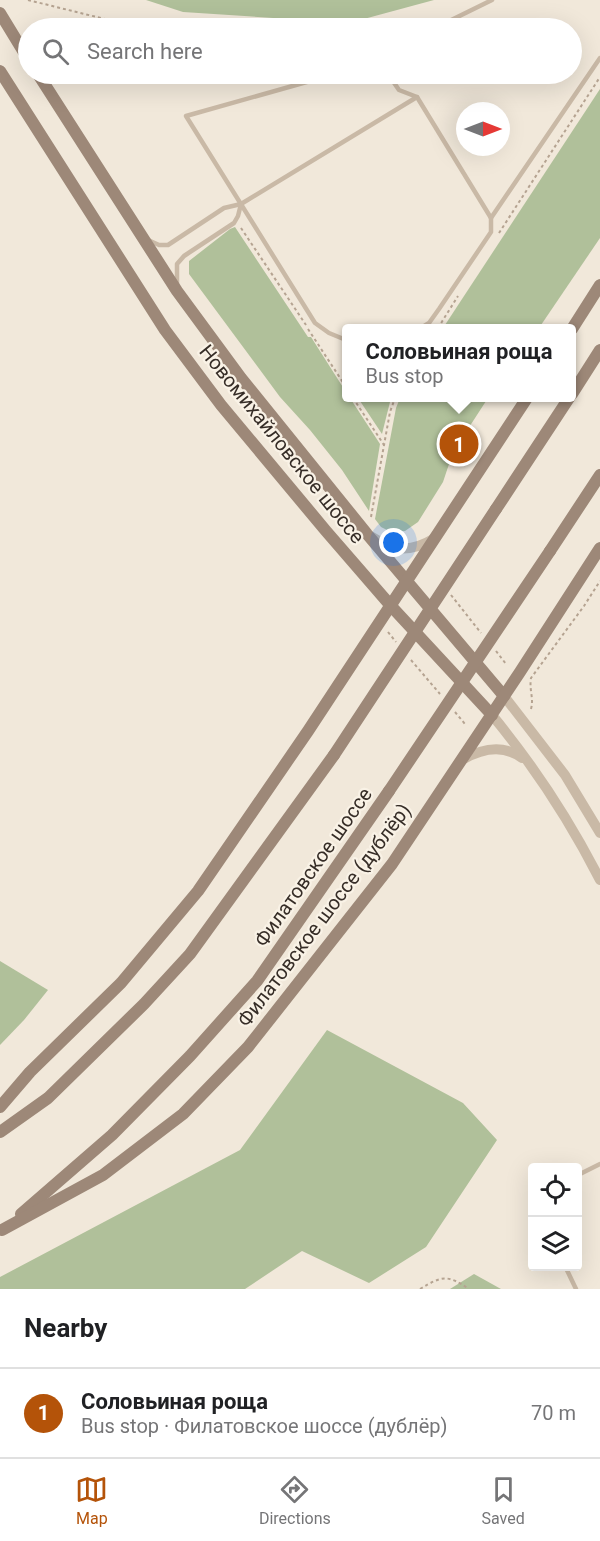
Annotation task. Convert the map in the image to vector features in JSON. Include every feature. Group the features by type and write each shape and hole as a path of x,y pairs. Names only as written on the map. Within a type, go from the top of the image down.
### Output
{"main road":[{"path":"0,13 18,43"},
{"name":"Новомихайловское шоссе","path":"0,71 165,330 221,405 391,606 492,715"},
{"name":"Новомихайловское шоссе","path":"44,84 177,291 241,378 367,534 504,696"},
{"path":"575,324 600,285"},
{"path":"576,388 600,350"},
{"path":"0,1107 30,1072 121,983 198,891 272,786 524,402"},
{"path":"0,1132 48,1098 144,1004 190,954 334,756 566,402"},
{"name":"Филатовское шоссе","path":"1,1231 112,1135 190,1056 257,981 389,791 600,475"},
{"name":"Филатовское шоссе (дублёр)","path":"1,1231 103,1175 183,1114 248,1047 392,864 600,548"}],"street":[{"path":"367,534 392,548 424,544 436,538"},
{"name":"Новомихайловское шоссе","path":"504,696 565,776 600,833"},
{"name":"Новомихайловское шоссе","path":"492,715 546,787 600,880"},
{"path":"461,760 473,753 491,749 516,753 527,761"}],"lane":[{"path":"455,18 492,0"},
{"path":"491,218 600,58"},
{"path":"299,84 186,116 315,322 329,333 342,338"},
{"path":"395,84 399,90 417,97 491,218 491,232 427,324"},
{"path":"138,232 159,245 168,245 224,208 241,204 417,97"},
{"path":"177,291 177,264 184,256 234,223 241,204"},
{"path":"582,1173 600,1164"},
{"path":"567,1271 576,1289"}],"path":[{"path":"28,0 101,18"},
{"path":"494,240 600,77"},
{"path":"441,324 463,289"},
{"path":"308,328 342,381"},
{"path":"356,402 384,445"},
{"path":"371,517 394,402"},
{"path":"531,709 533,702 530,688 531,678 600,581"},
{"path":"450,594 485,638"},
{"path":"387,631 401,648"},
{"path":"492,646 506,664"},
{"path":"408,656 444,699"},
{"path":"451,707 465,724"},
{"path":"420,1289 436,1280 453,1278 469,1289"}],"green space":[{"path":"146,0 434,0 367,18 274,18 183,12"},
{"path":"600,89 600,238 542,324 446,324"},
{"path":"235,227 308,337 311,337 342,386 342,402 353,402 380,444 369,511 342,470 280,397 189,274 189,261"},
{"path":"361,402 390,402 382,434"},
{"path":"398,402 485,402 453,452 443,482 418,522 405,531 391,532 381,527 375,519"},
{"path":"0,961 48,990 0,1045"},
{"path":"327,1030 463,1103 497,1140 426,1247 369,1283 302,1251 245,1289 0,1289 0,1277 240,1150"},
{"path":"474,1274 501,1289 450,1289"}],"place":[{"name":"Соловьиная роща","path":"459,444"}]}
